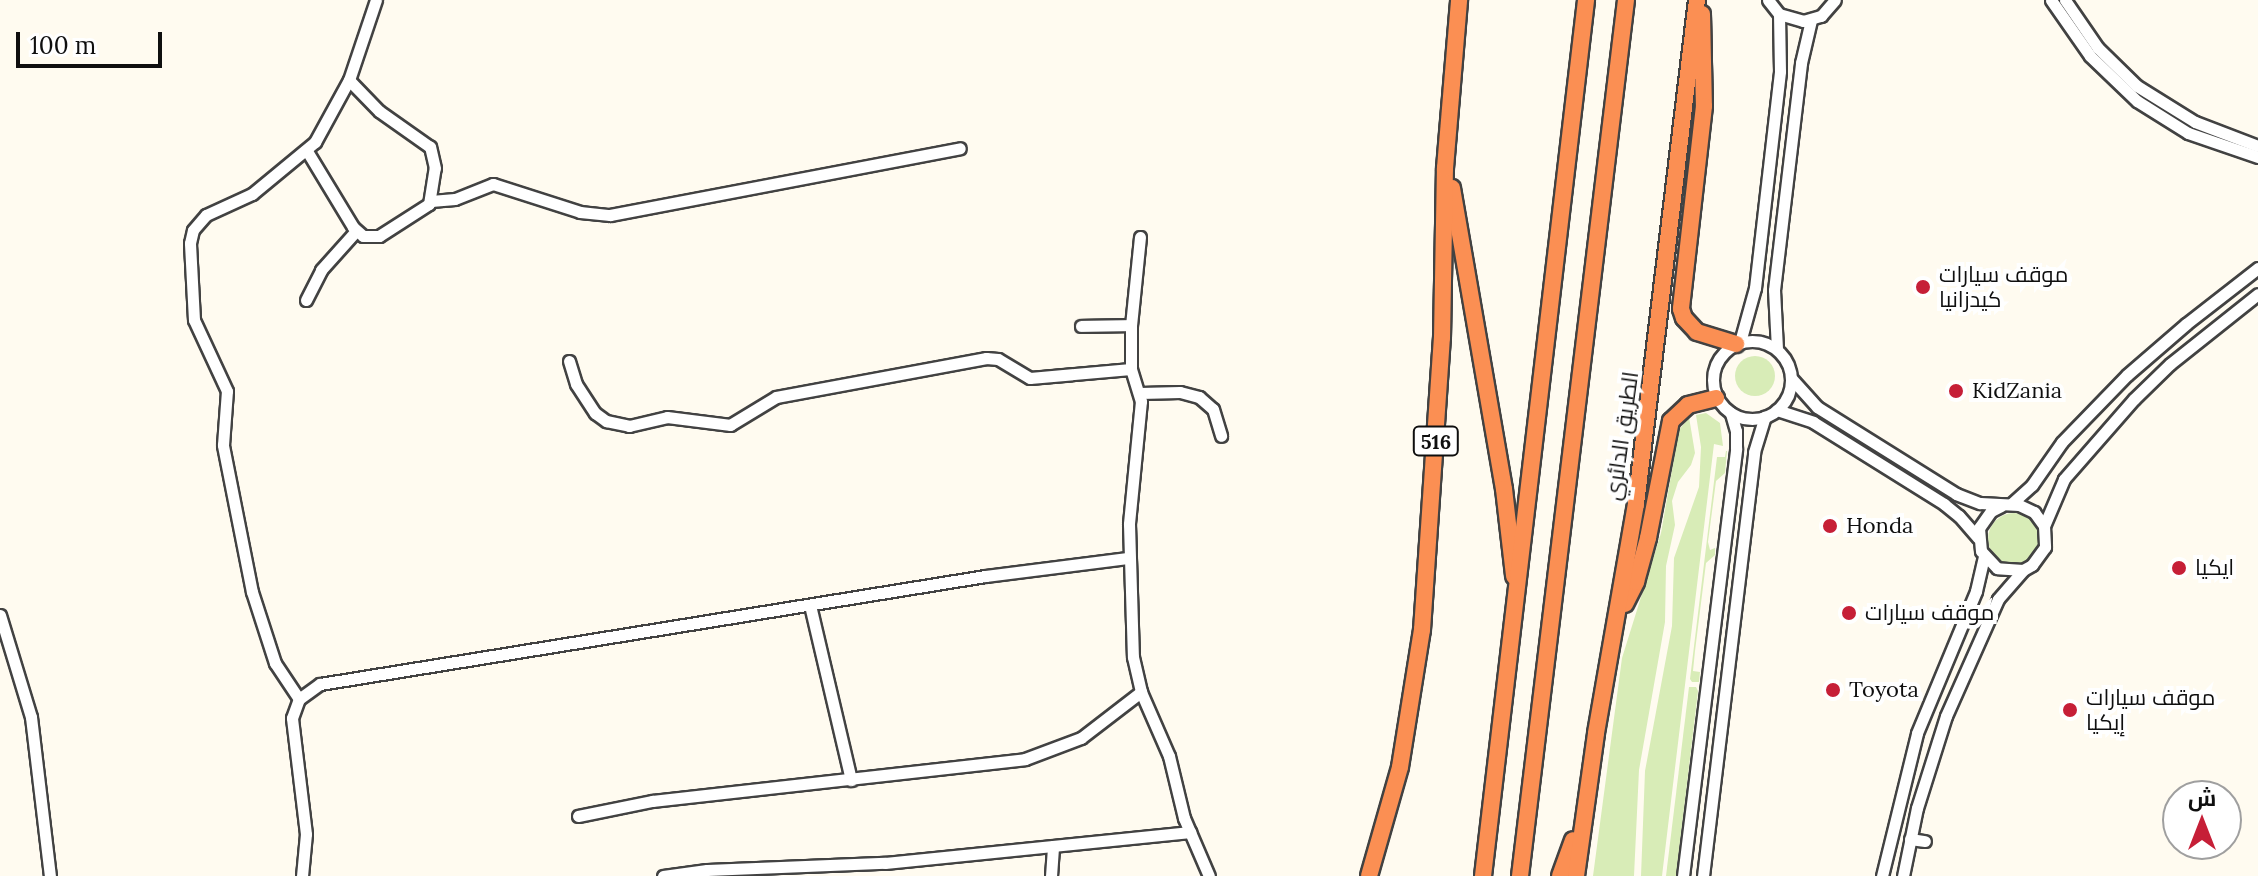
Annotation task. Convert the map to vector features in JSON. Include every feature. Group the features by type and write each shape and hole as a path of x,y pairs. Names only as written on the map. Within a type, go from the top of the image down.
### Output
{"highway":[{"name":"516","path":"1369,876 1400,767 1422,630 1442,338 1445,168 1459,0"},
{"name":"516","path":"1483,876 1586,0"},
{"path":"1520,876 1626,0"},
{"path":"1698,0 1705,81 1681,309 1684,318 1697,332 1738,343"},
{"name":"الطريق الدائري","path":"1576,876 1649,411 1698,0"},
{"name":"516","path":"1445,168 1453,195 1504,489 1517,606"},
{"path":"1616,619 1642,561 1671,421 1688,405 1716,398"},
{"path":"1560,876 1584,811"}],"street":[{"path":"299,699 275,663 252,592 223,445 227,391 194,320 190,243 193,230 206,215 252,194 307,151 320,135 349,80 376,0"},
{"path":"1768,0 1779,14 1794,21 1811,20 1828,9 1835,0"},
{"path":"2051,0 2120,86 2157,115 2188,133 2243,148 2258,157"},
{"path":"2065,0 2094,52"},
{"path":"1738,343 1755,288 1780,71 1779,14"},
{"path":"1777,349 1774,290 1801,63 1811,20"},
{"path":"349,80 379,111 430,147 435,168 431,201"},
{"path":"2243,148 2258,146"},
{"path":"307,151 356,231 367,237 379,236 420,212 431,201 461,197 493,184 580,212 610,215 960,148"},
{"path":"306,300 321,270 356,231"},
{"path":"1140,237 1131,325 1131,369 1140,393 1130,493 1128,558 1133,657 1141,692 1164,741 1190,832 1209,876"},
{"path":"1978,538 1984,518 2032,485 2070,434 2127,375 2258,268"},
{"path":"1903,876 1938,739 1963,673 1998,599 2023,570 2032,565 2045,547 2044,526 2064,479 2134,399 2170,364 2258,294"},
{"path":"1081,326 1131,325"},
{"path":"1683,876 1736,448 1736,431 1731,413 1716,398 1713,387 1714,366 1719,357 1738,343 1765,343 1777,349 1787,362 1791,378 1788,396 1777,410 1765,417 1753,419 1731,413"},
{"path":"569,361 576,384 595,413 606,421 629,426 667,417 730,425 776,397 986,358 998,359 1030,378 1131,369"},
{"path":"1791,378 1817,407 1918,471 1970,500 2027,507 2044,526"},
{"path":"1140,393 1187,392 1199,397 1213,409 1221,436"},
{"path":"1777,410 1813,422 1959,516 1978,538 1984,557 1976,591 1917,733 1882,876"},
{"path":"1703,876 1754,451 1765,417"},
{"path":"1984,557 2005,571 2023,570"},
{"path":"302,876 306,834 291,724 299,699 314,686 985,576 1128,558"},
{"path":"810,605 851,780"},
{"path":"0,615 31,717 50,876"},
{"path":"578,816 652,801 1008,763 1041,755 1092,732 1141,692"},
{"path":"663,876 707,870 856,870 885,863 1190,832"},
{"path":"1910,839 1925,841"},
{"path":"1051,876 1053,846"},
{"path":"885,863 885,876"}],"green space":[{"path":"1755,356 1769,362 1775,376 1769,390 1755,396 1741,390 1735,376 1741,362"},
{"path":"1706,413 1720,423 1723,446 1714,444 1662,876 1641,876 1645,771 1672,626 1674,558 1699,487 1701,447 1696,415"},
{"path":"1689,417 1695,453 1691,465 1678,482 1672,501 1675,525 1666,566 1665,622 1639,770 1634,876 1593,876 1622,658 1661,533 1679,430"},
{"path":"1726,451 1725,473 1716,481 1708,542 1710,550 1715,548 1715,555 1706,563 1695,651 1693,671 1700,672 1699,682 1692,682 1690,679 1717,457 1725,457"},
{"path":"2014,513 2032,521 2040,539 2032,557 2014,565 1996,557 1988,539 1996,521"},
{"path":"1689,687 1696,687 1698,691 1676,876 1666,876"}],"place":[{"name":"موقف سيارات كيدزانيا","path":"1923,287"},
{"name":"KidZania","path":"1956,391"},
{"name":"Honda","path":"1830,526"},
{"name":"ايكيا","path":"2179,568"},
{"name":"موقف سيارات","path":"1849,613"},
{"name":"Toyota","path":"1833,690"},
{"name":"موقف سيارات إيكيا","path":"2070,710"}]}
